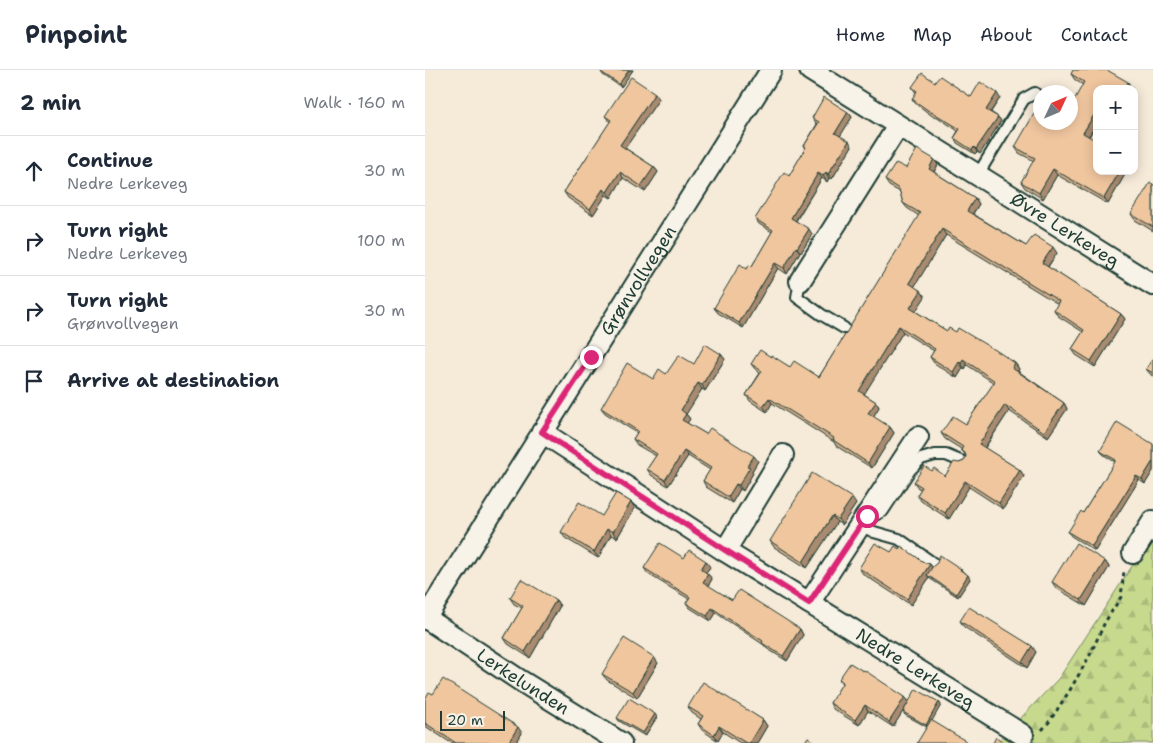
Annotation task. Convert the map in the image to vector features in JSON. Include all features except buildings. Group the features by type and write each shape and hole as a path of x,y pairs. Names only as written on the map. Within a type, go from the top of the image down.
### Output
{"street":[{"name":"Grønvollvegen","path":"425,618 771,70"},
{"name":"Øvre Lerkeveg","path":"809,70 1153,284"},
{"path":"800,281 898,126"},
{"name":"Nedre Lerkeveg","path":"542,432 809,603 1029,735"},
{"path":"809,603 918,437"},
{"path":"725,550 783,455"},
{"path":"1133,553 1153,521"},
{"name":"Lerkelunden","path":"425,618 621,743"}],"lane":[{"path":"977,176 1024,99 1033,95"},
{"path":"800,281 797,297 844,328"},
{"path":"933,563 899,540 874,532 863,520 883,511 910,470 921,460 935,455 946,455 963,462"}],"path":[{"path":"1029,735 1049,722 1060,707 1090,655 1105,622 1121,597 1125,569 1133,553"}],"green space":[{"path":"1153,534 1153,743 997,743 1059,678"}],"route":[{"path":"591,357 542,432 809,603 867,516"}]}
